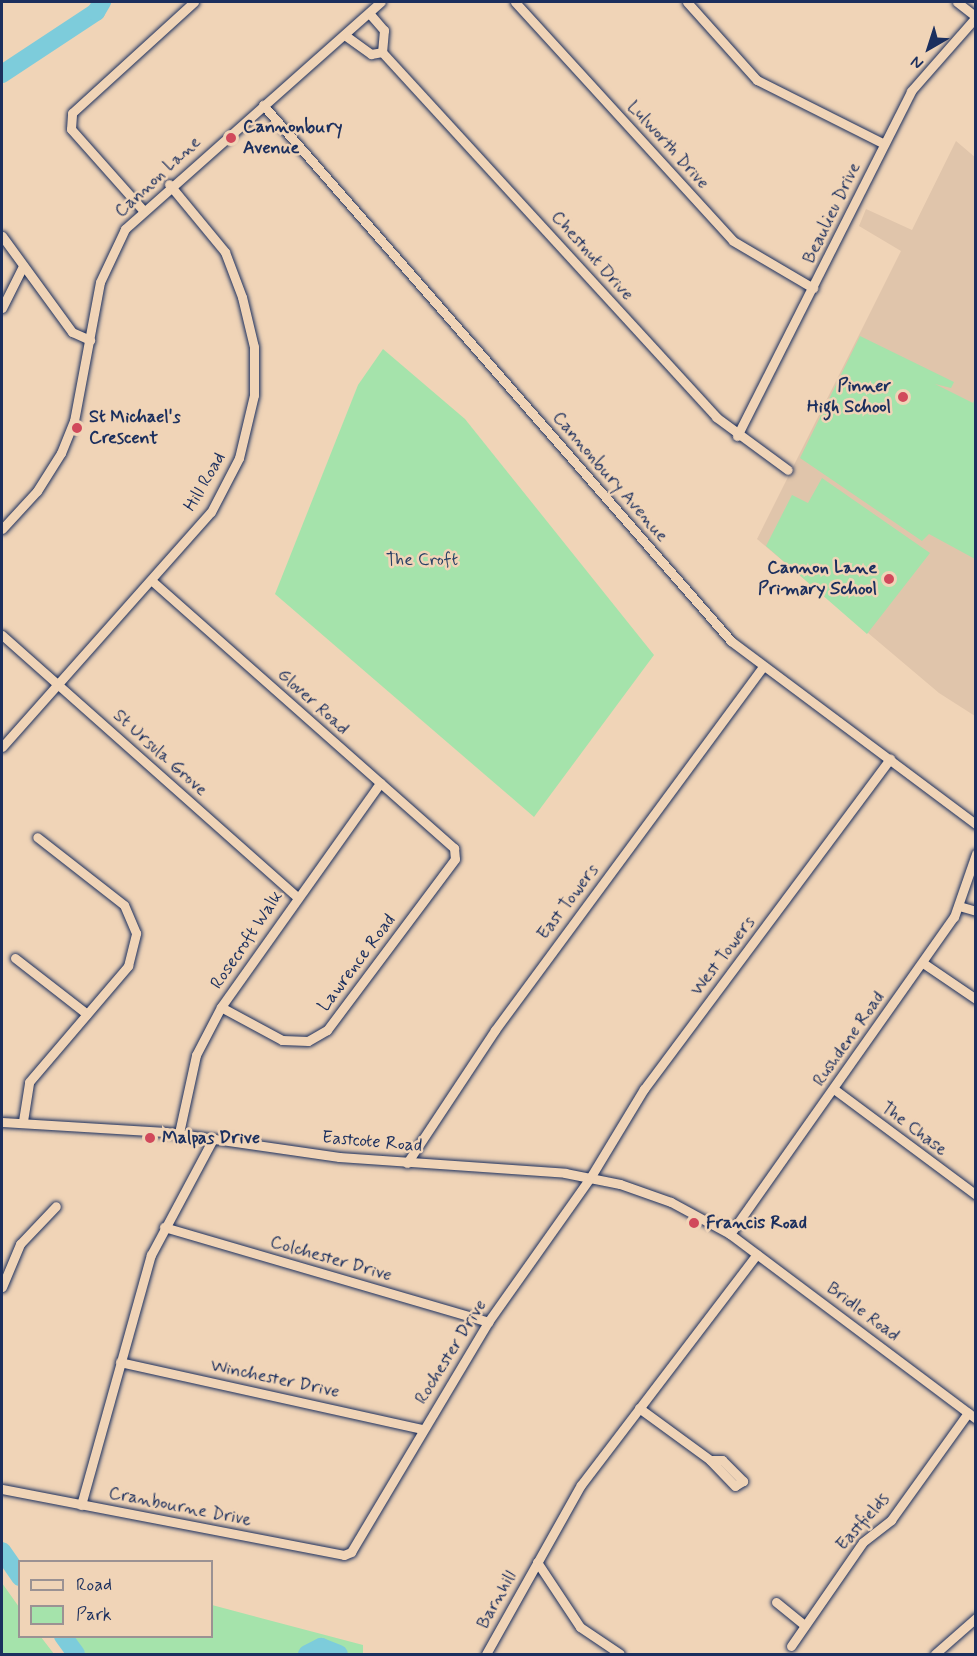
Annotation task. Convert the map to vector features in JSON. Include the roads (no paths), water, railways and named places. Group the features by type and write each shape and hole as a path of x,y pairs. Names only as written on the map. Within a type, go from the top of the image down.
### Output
{"street":[{"path":"142,209 71,129 72,113 194,2"},
{"name":"Cannon Lane","path":"2,529 37,491 61,453 74,421 108,258 142,209 346,36 381,2"},
{"name":"Lulworth Drive","path":"515,2 733,241 813,288"},
{"path":"687,2 757,80 884,144"},
{"path":"957,2 975,17"},
{"path":"369,13 384,30 382,52"},
{"name":"Beaulieu Drive","path":"737,436 911,92 975,17"},
{"name":"Chestnut Drive","path":"346,36 371,54 382,52 737,436 788,470"},
{"name":"Cannonbury Avenue","path":"263,105 731,641 975,824"},
{"name":"Hill Road","path":"2,747 211,512 238,458 255,395 254,347 225,252 169,184"},
{"path":"2,236 72,332 90,340"},
{"path":"2,308 23,266"},
{"name":"Glover Road","path":"151,580 454,848"},
{"name":"St Ursula Grove","path":"2,635 296,896"},
{"name":"East Towers","path":"407,1162 495,1029 763,666"},
{"name":"West Towers","path":"590,1178 644,1089 890,759"},
{"name":"Rosecroft Walk","path":"179,1133 196,1055 221,1007 296,896 380,783"},
{"path":"23,1121 29,1082 128,966 135,933 124,905 37,837"},
{"name":"Lawrence Road","path":"221,1007 282,1040 308,1041 327,1030 455,859 454,848"},
{"name":"Rushdene Road","path":"730,1234 923,963 958,906 975,854"},
{"path":"958,906 975,911"},
{"path":"15,958 87,1014"},
{"path":"923,963 975,999"},
{"name":"The Chase","path":"834,1089 975,1195"},
{"name":"Eastcote Road","path":"2,1122 23,1121 179,1133 407,1162 590,1178 671,1202 730,1234"},
{"path":"81,1505 151,1254 213,1139"},
{"name":"Rochester Drive","path":"351,1552 488,1322 590,1178"},
{"path":"2,1287 20,1244 56,1206"},
{"name":"Colchester Drive","path":"164,1227 488,1322"},
{"name":"Bridle Road","path":"730,1234 972,1416"},
{"path":"620,1654 580,1627 537,1562 581,1485 757,1254"},
{"name":"Winchester Drive","path":"120,1362 423,1429"},
{"path":"639,1408 710,1460"},
{"name":"Eastfields","path":"791,1646 863,1542 891,1520 972,1416"},
{"name":"Cranbourne Drive","path":"2,1489 344,1555 351,1552"},
{"name":"Barnhill","path":"486,1654 537,1562"},
{"path":"776,1602 804,1625"},
{"path":"935,1654 975,1618"}],"waterway":[{"path":"2,74 96,12 102,2"},
{"path":"2,1551 18,1574"},
{"path":"64,1638 76,1654"},
{"path":"307,1654 321,1647 339,1654"}],"place":[{"name":"Cannonbury Avenue","path":"231,138"},
{"name":"Pinner High School","path":"903,397"},
{"name":"St Michael's Crescent","path":"77,428"},
{"name":"Cannon Lane Primary School","path":"889,579"},
{"name":"Malpas Drive","path":"150,1138"},
{"name":"Francis Road","path":"694,1223"}],"park label":[{"name":"The Croft","path":"422,560"}]}
